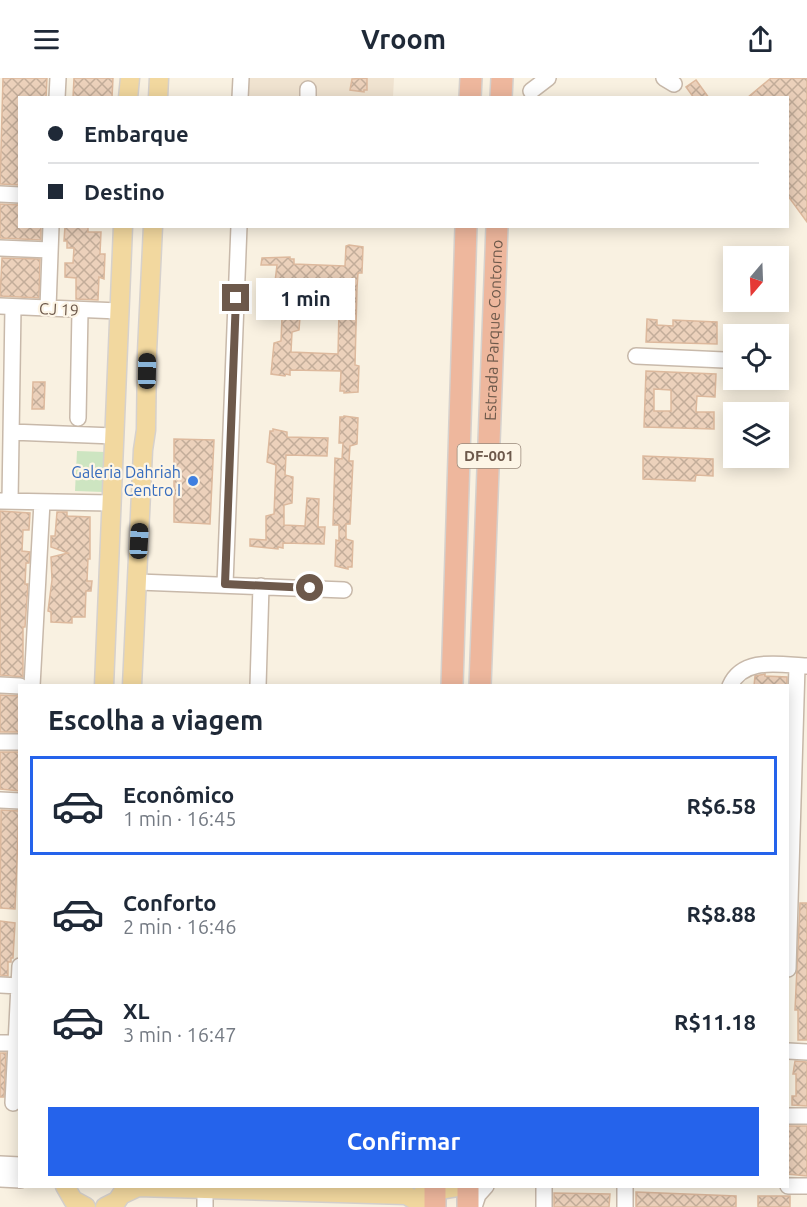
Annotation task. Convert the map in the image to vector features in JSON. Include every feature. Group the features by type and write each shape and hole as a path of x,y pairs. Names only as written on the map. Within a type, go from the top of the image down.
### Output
{"highway":[{"path":"470,96 471,78"},
{"path":"501,96 502,78"},
{"name":"Estrada Parque Contorno","path":"452,684 453,594 466,228"},
{"name":"Estrada Parque Contorno","path":"480,684 497,228"},
{"path":"453,594 466,606 474,605 483,596"},
{"path":"453,656 464,649 473,651 481,658"},
{"path":"466,1188 468,1207"}],"main road":[{"path":"128,96 130,78"},
{"path":"158,96 159,78"},
{"path":"104,683 123,228"},
{"path":"133,684 153,228"},
{"path":"106,643 110,651 123,656 129,654 135,647"},
{"path":"104,683 109,677 120,675 127,677 133,684"},
{"path":"66,1188 74,1200 83,1207"},
{"path":"115,1200 136,1188"},
{"path":"206,1188 406,1195 433,1198 460,1188"}],"street":[{"path":"57,96 58,78"},
{"path":"240,96 241,78"},
{"path":"531,89 548,78"},
{"path":"0,194 18,195"},
{"path":"48,308 51,228"},
{"path":"225,584 239,228"},
{"path":"0,248 50,250"},
{"path":"6,306 12,432 5,501 111,503"},
{"name":"CJ 19","path":"6,306 119,311"},
{"path":"78,418 80,310"},
{"path":"636,356 723,360"},
{"path":"12,432 114,436"},
{"path":"32,684 42,502"},
{"path":"138,582 344,590"},
{"path":"258,684 261,586"},
{"path":"731,684 744,668 758,665 802,666 799,859 789,897"},
{"path":"0,685 18,686"},
{"path":"0,742 18,742"},
{"path":"0,800 18,801"},
{"path":"0,985 18,986"},
{"path":"11,1103 8,1043 18,991"},
{"path":"789,1051 807,1052"},
{"path":"789,1116 807,1116"},
{"path":"0,1164 18,1165"},
{"path":"0,1179 18,1180"},
{"path":"789,1185 807,1186"},
{"path":"205,1207 206,1188"},
{"path":"474,1207 478,1195 484,1188"},
{"path":"544,1188 544,1207"},
{"path":"625,1207 626,1188"}],"shaded area":[{"path":"241,78 394,78 393,96 240,96"}],"green space":[{"path":"77,451 105,452 103,492 75,491"}],"building":[{"path":"3,78 47,78 46,96 18,96 18,185 0,184"},
{"path":"74,78 113,78 112,96 73,96"},
{"path":"367,78 367,90 364,92 350,90 352,79"},
{"path":"771,78 807,78 807,222 789,197 789,96 749,96"},
{"path":"696,80 708,96 693,96 686,87"},
{"path":"0,204 18,205 18,228 41,228 41,240 0,238"},
{"path":"65,228 88,228 88,232 101,232 100,254 105,254 104,279 99,277 98,300 76,299 76,278 65,277 65,263 73,263 74,248 67,248 67,241 64,241"},
{"path":"346,246 363,247 362,273 358,273 357,288 355,365 359,366 358,392 340,391 341,371 290,370 290,375 271,374 274,343 281,341 283,292 274,290 277,265 261,265 262,258 290,257 294,259 294,264 345,266","holes":["294,281 316,282 315,310 339,311 338,354 291,352 292,332 299,330 301,304 293,302"]},
{"path":"2,258 40,259 39,298 0,296"},
{"path":"647,319 657,320 657,325 673,326 673,320 717,322 717,344 646,342"},
{"path":"646,371 716,374 715,397 697,396 696,412 714,412 714,429 644,427","holes":["654,389 671,390 671,411 654,411"]},
{"path":"33,382 45,382 44,409 32,409"},
{"path":"340,417 358,418 357,444 350,446 349,461 353,461 350,524 346,524 346,539 353,541 352,567 348,569 335,566 339,525 333,525 335,458 342,459 343,443 339,443"},
{"path":"273,429 287,432 287,437 328,438 327,456 286,455 285,475 293,477 292,503 284,505 284,525 305,526 307,498 319,499 318,527 325,527 324,544 283,543 283,548 278,547 278,549 250,546 250,539 266,540 266,516 274,514 276,465 267,462 270,431"},
{"name":"Galeria Dahriah Centro I","path":"174,439 214,440 210,524 174,522"},
{"path":"643,456 713,459 713,476 696,475 695,481 643,479"},
{"path":"0,511 30,513 29,530 23,530 22,551 30,552 29,563 26,563 25,584 28,584 25,627 23,627 23,677 0,675"},
{"path":"57,512 67,512 67,516 90,517 90,559 88,559 87,581 92,581 91,591 86,591 85,617 72,617 72,623 51,622 51,612 48,611 52,580 51,557 68,553 51,547 51,536 55,536"},
{"path":"765,674 765,676 787,677 787,684 754,684 755,676"},
{"path":"0,695 18,696 18,732 0,732"},
{"path":"0,752 18,752 18,791 0,789"},
{"path":"1,810 18,811 15,909 0,908"},
{"path":"800,903 807,903 807,1040 798,1040 798,1010 795,1010"},
{"path":"0,921 15,923 13,958 11,962 8,962 8,976 0,975"},
{"path":"0,1053 6,1053 4,1097 0,1097"},
{"path":"795,1061 807,1062 807,1106 792,1105 792,1096 796,1096 796,1074 793,1074"},
{"path":"789,1126 807,1126 807,1176 789,1174"},
{"path":"636,1192 736,1196 736,1207 636,1207"},
{"path":"554,1193 610,1194 609,1207 554,1207"},
{"path":"758,1196 790,1196 790,1207 758,1207"}],"place":[{"name":"Galeria Dahriah Centro I","path":"193,481"}],"route":[{"path":"236,298 225,584 310,588"}]}
